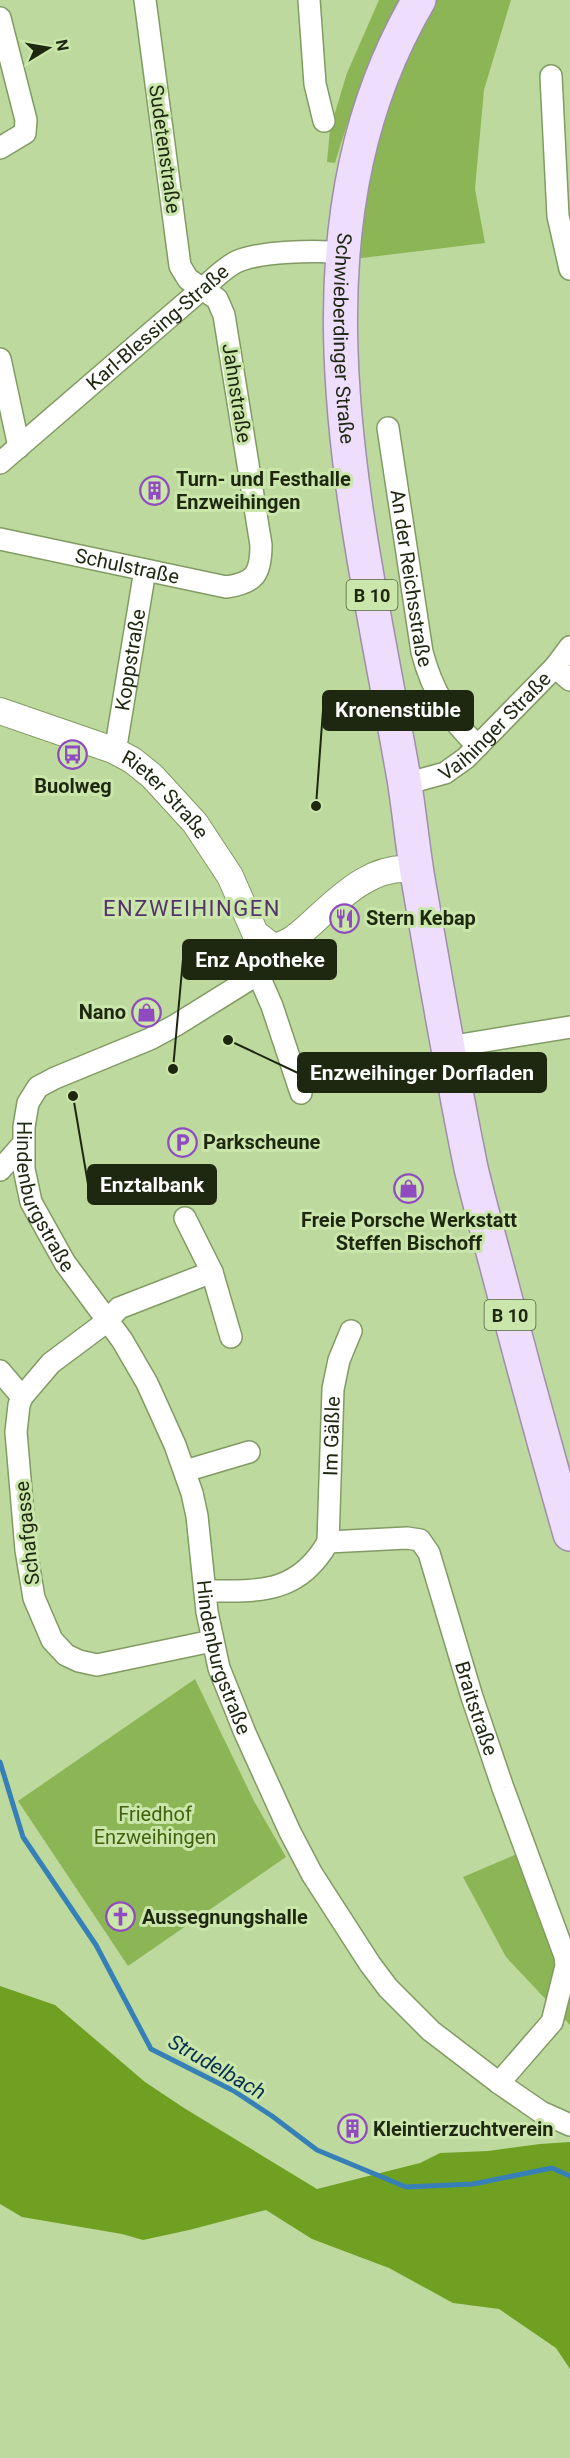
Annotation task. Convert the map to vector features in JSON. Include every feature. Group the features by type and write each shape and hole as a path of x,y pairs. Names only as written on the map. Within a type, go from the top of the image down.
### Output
{"main road":[{"name":"Schwieberdinger Straße","path":"419,0 386,66 364,129 350,193 343,253 340,330 348,442 405,784 417,870 472,1172 570,1534"}],"street":[{"name":"Sudetenstraße","path":"145,0 180,266 188,279 203,288"},
{"path":"309,0 315,84 324,121"},
{"path":"0,18 26,120 25,133 0,148"},
{"path":"551,76 558,216 570,269"},
{"name":"Karl-Blessing-Straße","path":"0,463 235,263 258,256 322,251 343,253"},
{"name":"Jahnstraße","path":"203,288 217,299 224,315 261,545 261,561 255,576"},
{"path":"0,360 19,447"},
{"name":"An der Reichsstraße","path":"388,428 422,652 427,670 453,719 478,746"},
{"name":"Schulstraße","path":"0,539 226,587 242,584 255,576"},
{"name":"Koppstraße","path":"113,750 117,740 145,570"},
{"name":"Vaihinger Straße","path":"405,784 445,773 466,758 562,674 570,647"},
{"name":"Rieter Straße","path":"0,711 113,750 132,760 152,776 195,823 230,876 255,933 273,947"},
{"path":"300,1093 272,1006 258,974 273,947 292,941 347,892 364,881 393,868 417,870"},
{"name":"Hindenburgstraße","path":"258,974 150,1040 38,1087 28,1103 23,1144 24,1169 31,1202 64,1263 106,1322 122,1340 147,1383 185,1471 197,1516 212,1641 228,1692 290,1832 312,1874 388,1988 431,2031 541,2112 570,2125"},
{"path":"448,1047 570,1027"},
{"path":"0,1170 23,1144"},
{"path":"185,1218 212,1272 231,1336"},
{"path":"0,1371 22,1397 51,1363 106,1322 119,1308 212,1272"},
{"name":"Im Gäßle","path":"328,1542 333,1389 339,1360 351,1331"},
{"name":"Schafgasse","path":"22,1397 16,1432 26,1550 34,1598 52,1640 66,1655 97,1665 212,1641"},
{"path":"185,1471 249,1452"},
{"name":"Braitstraße","path":"328,1542 407,1538 420,1540 429,1553 479,1720 565,1956 566,1966 552,2022 499,2083"},
{"path":"205,1591 254,1591 274,1588 293,1580 317,1561 328,1542"}],"green space":[{"path":"379,0 399,0 363,80 335,163 327,162 330,129 347,73"},
{"path":"437,0 511,0 484,90 475,189 485,243 354,259 356,222 395,82"},
{"name":"Friedhof Enzweihingen","path":"195,1679 254,1801 286,1857 128,1966 18,1801"},
{"path":"531,1848 570,1948 570,2025 506,1957 463,1877"},
{"path":"0,1986 55,2005 145,2082 317,2189 420,2163 440,2153 488,2151 570,2142 570,2369 556,2348 499,2309 453,2303 389,2268 312,2239 266,2210 143,2240 122,2234 22,2217 0,2204"}],"waterway":[{"name":"Strudelbach","path":"0,1762 23,1837 96,1945 151,2049 234,2091 317,2150 406,2187 473,2184 552,2168 570,2176"}],"place":[{"name":"Turn- und Festhalle Enzweihingen","path":"155,491"},
{"name":"Buolweg","path":"73,755"},
{"name":"Kronenstüble","path":"316,806"},
{"name":"Stern Kebap","path":"345,918"},
{"name":"Nano","path":"147,1012"},
{"name":"Enzweihinger Dorfladen","path":"228,1040"},
{"name":"Enz Apotheke","path":"173,1069"},
{"name":"Enztalbank","path":"73,1096"},
{"name":"Parkscheune","path":"182,1142"},
{"name":"Freie Porsche Werkstatt Steffen Bischoff","path":"409,1189"},
{"name":"Aussegnungshalle","path":"121,1917"},
{"name":"Kleintierzuchtverein","path":"352,2129"}],"district":[{"name":"ENZWEIHINGEN","path":"192,908"}]}
